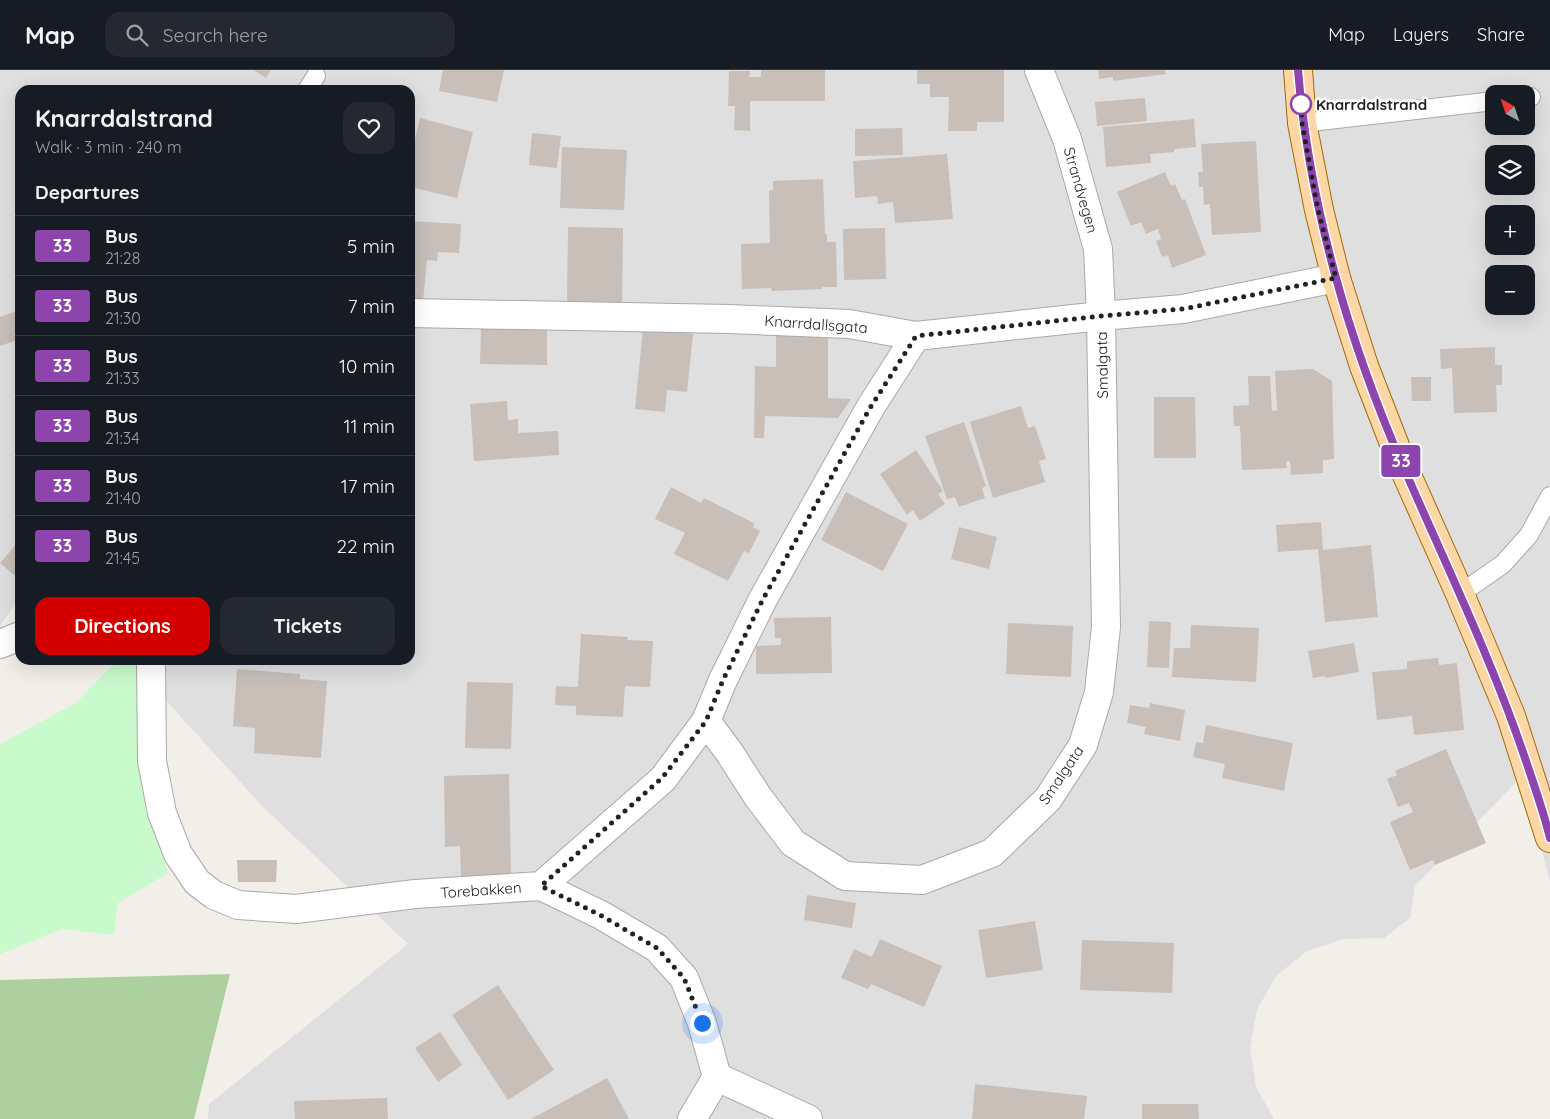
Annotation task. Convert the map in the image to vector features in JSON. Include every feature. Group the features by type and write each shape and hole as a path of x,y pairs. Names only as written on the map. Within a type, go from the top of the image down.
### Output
{"main road":[{"path":"1298,70 1302,123 1318,210 1336,278 1364,366 1402,464 1460,594 1510,716 1549,830"}],"street":[{"name":"Strandvegen","path":"1039,70 1067,140 1098,249 1101,316"},
{"name":"Knarrdallsgata","path":"415,313 850,324 916,336 1183,309 1336,278"},
{"name":"Smalgata","path":"706,721 758,797 793,843 845,876 922,880 992,853 1048,799 1083,745 1099,692 1106,628 1101,316"},
{"name":"Torebakken","path":"151,665 152,761 162,813 178,854 196,882 214,895 238,905 296,909 415,894 541,886 662,778 706,721 723,680 763,599 870,408 916,336"},
{"path":"0,644 15,638"},
{"path":"541,886 600,915 657,948 684,978 702,1023 717,1078 692,1119"},
{"path":"717,1078 808,1119"}],"lane":[{"path":"1302,123 1485,102"},
{"path":"1460,594 1503,564 1529,535 1550,496"}],"shaded area":[{"path":"0,70 1550,70 1550,882 1523,775 1415,886 1410,918 1384,938 1344,939 1307,951 1276,976 1257,1010 1250,1048 1256,1087 1274,1119 208,1119 209,1104 408,944 263,807 150,683 169,665 415,665 415,85 15,85 15,604 0,626"}],"green space":[{"path":"113,665 139,665 149,815 168,873 118,903 114,935 62,929 0,954 0,744 76,703"},
{"path":"230,974 194,1119 0,1119 0,980"}],"building":[{"path":"254,70 271,70 266,78"},
{"path":"443,70 504,70 497,102 439,91"},
{"path":"761,70 825,70 825,101 750,101 750,131 734,130 735,106 728,106 729,71 750,71 749,77 761,77"},
{"path":"917,70 1004,70 1004,122 977,122 977,131 948,131 949,97 930,97 930,84 917,84"},
{"path":"1098,70 1165,70 1166,74 1113,81 1113,77 1099,79"},
{"path":"1145,98 1147,121 1097,126 1095,102"},
{"path":"420,118 473,132 457,198 415,188 415,139"},
{"path":"1194,119 1196,147 1174,149 1174,152 1150,154 1151,163 1106,167 1103,127"},
{"path":"902,128 903,155 855,156 855,129"},
{"path":"532,133 561,136 557,168 529,165"},
{"path":"1256,141 1261,232 1212,235 1210,204 1204,205 1203,187 1199,187 1198,172 1203,172 1201,144"},
{"path":"562,147 627,150 624,210 560,208"},
{"path":"947,154 953,219 895,223 893,202 878,204 877,196 855,198 853,161"},
{"path":"1165,172 1171,186 1175,184 1182,200 1185,199 1206,255 1172,268 1168,255 1162,257 1156,241 1161,239 1158,229 1146,234 1141,222 1131,226 1117,192"},
{"path":"823,179 825,234 827,234 827,242 836,242 837,287 772,291 771,288 742,289 741,244 770,243 769,191 773,190 773,181"},
{"path":"415,221 461,224 459,253 438,252 437,261 427,260 423,301 415,300"},
{"path":"568,227 623,228 622,305 567,305"},
{"path":"885,228 886,279 844,280 843,229"},
{"path":"15,312 15,341 0,346 0,317"},
{"path":"481,326 547,327 547,365 480,364"},
{"path":"643,329 693,334 687,392 667,390 665,412 635,409"},
{"path":"784,334 828,335 828,398 851,399 838,418 765,416 764,438 754,438 755,366 776,367 776,336 784,336"},
{"path":"1495,347 1495,365 1502,365 1502,385 1496,385 1497,412 1454,413 1452,368 1441,369 1440,349"},
{"path":"1313,369 1332,381 1334,459 1323,460 1323,473 1291,475 1290,461 1286,461 1287,468 1242,470 1240,426 1234,426 1233,406 1249,405 1248,376 1270,376 1272,411 1277,410 1275,371"},
{"path":"1411,377 1431,377 1431,401 1412,401"},
{"path":"1154,397 1195,397 1196,458 1154,458"},
{"path":"507,401 508,420 518,419 518,433 558,431 559,455 474,461 470,404"},
{"path":"1021,406 1028,428 1035,426 1046,459 1039,461 1045,482 993,498 970,422"},
{"path":"964,422 986,486 982,488 985,498 959,507 955,497 947,499 925,436"},
{"path":"916,450 943,491 938,494 945,504 920,521 913,510 907,515 880,474"},
{"path":"671,487 701,503 704,498 754,523 753,527 760,531 749,553 744,551 728,581 674,554 685,533 655,519"},
{"path":"846,492 908,524 883,571 821,540"},
{"path":"1321,522 1323,550 1371,545 1378,617 1325,622 1318,549 1278,552 1276,525"},
{"path":"959,527 997,537 989,569 951,559"},
{"path":"15,546 15,576 0,563"},
{"path":"831,617 832,673 756,674 756,646 781,645 781,638 775,638 774,618"},
{"path":"1149,621 1171,622 1169,668 1147,667"},
{"path":"1008,623 1073,626 1071,677 1006,674"},
{"path":"1191,625 1259,628 1256,682 1172,677 1174,648 1190,648"},
{"path":"581,634 628,637 627,640 653,641 650,687 625,686 623,717 576,715 576,706 555,705 556,686 578,687"},
{"path":"1354,643 1359,672 1325,678 1325,676 1313,678 1308,651"},
{"path":"1438,658 1439,665 1457,663 1464,730 1414,735 1412,716 1377,720 1372,672 1407,669 1407,661"},
{"path":"237,669 300,674 300,679 327,681 321,758 254,753 255,728 233,726"},
{"path":"467,682 513,683 511,749 465,748"},
{"path":"1150,703 1185,710 1180,741 1144,734 1146,727 1127,723 1130,705 1149,708"},
{"path":"1206,725 1293,743 1284,791 1222,778 1225,764 1193,757 1196,742 1203,743"},
{"path":"1446,749 1486,843 1435,865 1433,860 1410,870 1390,822 1413,812 1409,803 1398,807 1387,779 1397,775 1395,771"},
{"path":"509,774 511,879 461,880 460,846 445,847 444,776"},
{"path":"237,860 277,860 276,882 238,882"},
{"path":"807,895 856,903 852,928 804,920"},
{"path":"1035,921 1043,970 986,978 978,930"},
{"path":"880,939 942,966 924,1007 871,984 868,989 841,978 854,949 872,957"},
{"path":"1082,940 1174,943 1172,993 1080,990"},
{"path":"498,985 554,1070 508,1100 452,1015"},
{"path":"440,1032 462,1065 438,1082 415,1048"},
{"path":"607,1078 629,1119 531,1119"},
{"path":"975,1084 1087,1096 1084,1119 972,1119"},
{"path":"387,1098 388,1119 295,1119 294,1101"},
{"path":"1142,1104 1198,1104 1199,1119 1142,1119"}],"bus line":[{"name":"33","path":"1298,70 1302,123 1318,210 1336,278 1364,366 1402,464 1460,594 1510,716 1550,838"}],"place":[{"name":"Knarrdalstrand","path":"1301,104"}],"route":[{"path":"702,1023 684,978 657,948 600,915 541,886 662,778 706,721 723,680 763,599 870,408 916,336 1183,309 1336,278 1318,210 1302,123 1301,104"}]}
